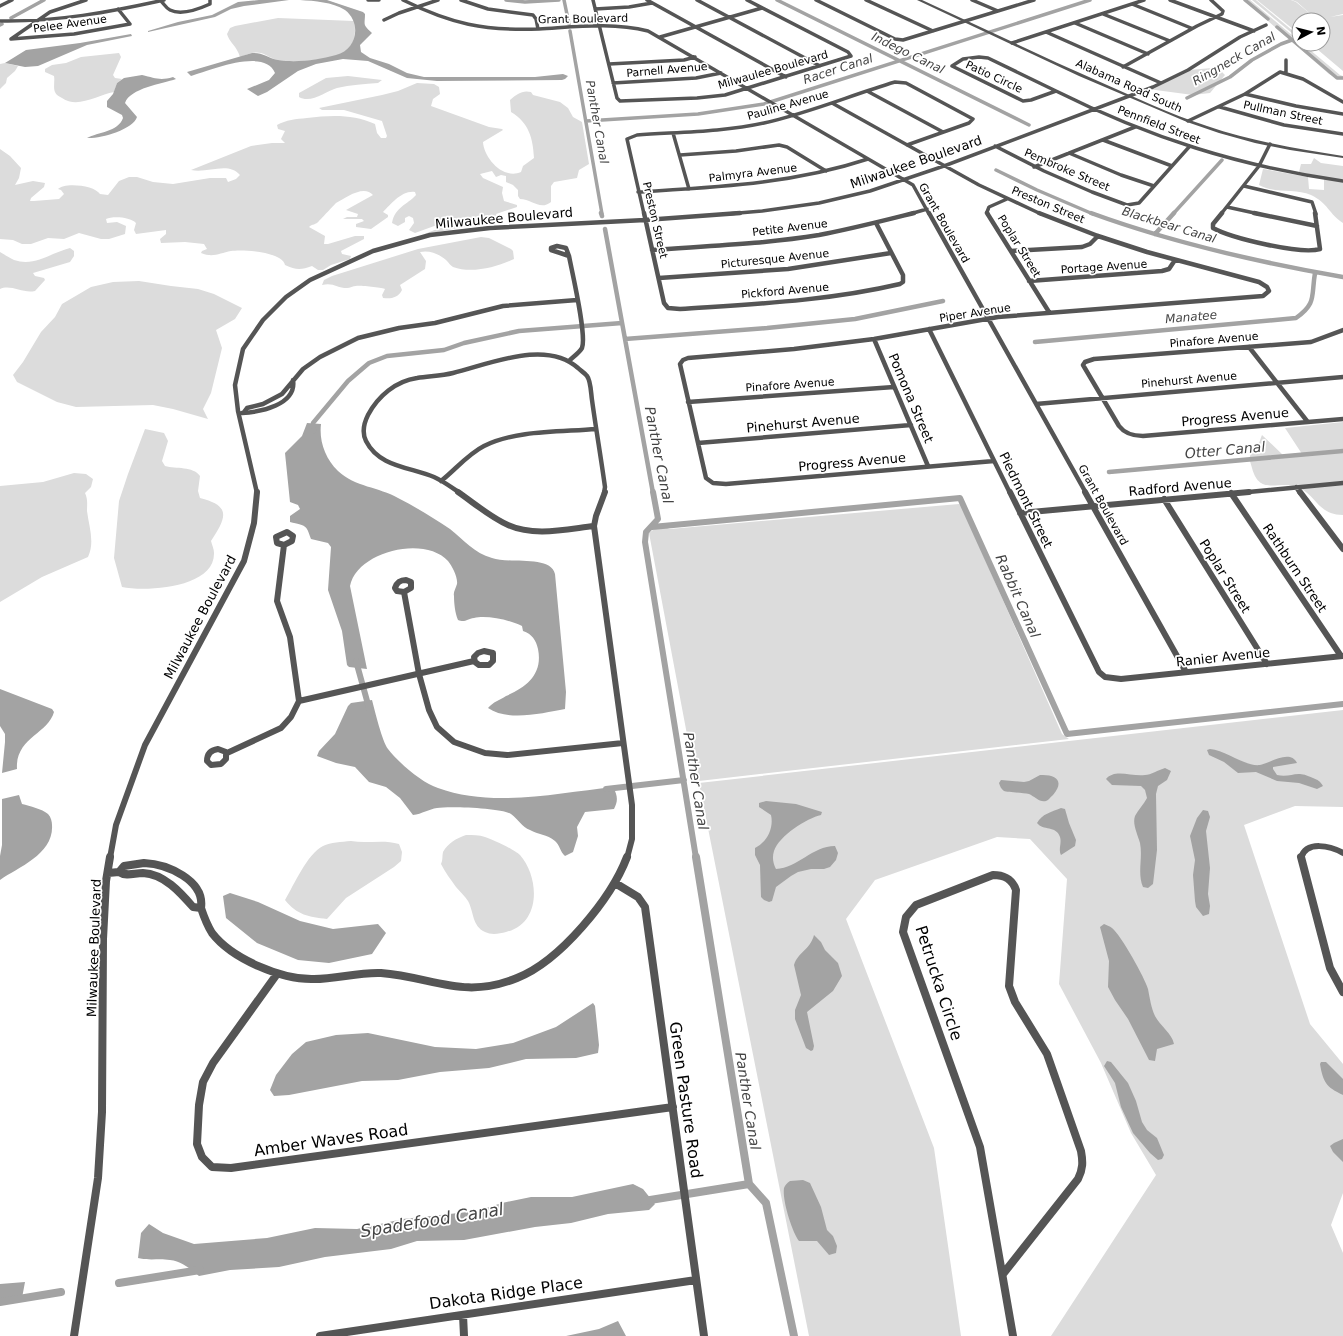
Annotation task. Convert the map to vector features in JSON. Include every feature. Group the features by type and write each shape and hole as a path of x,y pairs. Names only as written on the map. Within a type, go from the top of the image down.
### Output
{"street":[{"path":"0,6 12,0"},
{"path":"35,21 55,9 86,0"},
{"path":"0,21 35,21 70,18 118,10 162,0 169,9 178,11 205,6 210,4 210,0"},
{"path":"368,0 379,0"},
{"name":"Grant Boulevard","path":"403,0 448,20 475,26 504,29 631,26 648,31 695,57 915,187 1186,672"},
{"path":"384,20 399,12 438,0"},
{"path":"461,0 488,9 533,15 536,19 538,29"},
{"path":"593,0 599,26"},
{"path":"647,0 786,77"},
{"path":"697,0 820,66"},
{"path":"746,0 762,8"},
{"path":"816,0 899,40 906,40 1034,0"},
{"path":"866,0 933,31"},
{"name":"Alabama Road South","path":"919,0 991,34 1188,121 1270,144 1343,157"},
{"path":"972,0 998,11"},
{"path":"1022,0 1026,2"},
{"path":"1012,43 1144,0"},
{"path":"1170,0 1254,31"},
{"path":"1123,67 1191,28 1223,12 1222,9 1212,0"},
{"path":"595,9 629,7 652,2"},
{"path":"1132,4 1191,28"},
{"path":"660,37 762,8"},
{"name":"Milwaulee Boulevard","path":"599,26 618,100 624,102 712,96 749,89 843,60 851,56 848,52 762,8"},
{"name":"Pelee Avenue","path":"35,21 11,39 68,35 130,24 118,10"},
{"path":"1103,14 1170,41"},
{"path":"1075,23 1148,54"},
{"name":"Milwaukee Boulevard","path":"74,1336 98,1178 102,1112 103,938 108,873 116,824 145,745 244,561 254,523 257,493 235,385 243,349 263,320 286,297 310,280 352,259 402,242 430,235 463,230 741,213 794,207 851,196 905,180 944,166 1161,84 1188,70 1233,41 1266,25"},
{"path":"1046,32 1161,84"},
{"name":"Pennfield Street","path":"979,56 988,58 1135,127 1190,147 1259,166 1343,181"},
{"name":"Patio Circle","path":"979,56 954,62 952,66 1024,101 1058,91"},
{"path":"609,64 684,60 695,57"},
{"path":"1286,60 1286,72"},
{"path":"1188,121 1245,94 1274,74 1286,72 1328,92 1343,102"},
{"name":"Parnell Avenue","path":"613,83 696,78 721,73"},
{"name":"Pauline Avenue","path":"628,137 741,127 794,115 896,82 902,82 973,118 969,123 943,132"},
{"path":"867,91 943,132"},
{"path":"1245,94 1296,106 1343,114"},
{"name":"Preston Street","path":"832,103 944,166 1007,199 1098,236 1175,260 1264,283 1268,288 1268,291"},
{"name":"Pullman Street","path":"1220,107 1272,122 1343,134"},
{"path":"1034,167 1135,127"},
{"path":"907,145 943,132"},
{"path":"673,133 689,189"},
{"name":"Preston Street","path":"628,137 626,141 664,303 668,308"},
{"path":"1103,140 1172,166"},
{"path":"1244,186 1312,202 1315,210 1320,249 1317,251 1308,251 1221,232 1213,228 1213,224 1259,166 1270,144"},
{"path":"680,155 736,151 779,145 787,147 826,171"},
{"name":"Pembroke Street","path":"995,146 1034,167 1092,192 1127,204 1133,205 1139,203 1154,186"},
{"path":"1069,153 1121,175 1154,186 1190,147"},
{"name":"Palmyra Avenue","path":"638,192 766,182 826,171 868,159"},
{"name":"Poplar Street","path":"1007,199 989,207 987,212 1049,312"},
{"path":"1227,207 1317,226"},
{"name":"Petite Avenue","path":"652,250 786,239 876,223 927,209"},
{"path":"876,223 892,253"},
{"path":"1011,251 1082,246 1090,244 1098,236"},
{"name":"Picturesque Avenue","path":"659,278 788,269 892,253"},
{"name":"Pickford Avenue","path":"668,308 680,309 800,300 877,289 903,282 903,276 892,253"},
{"path":"569,256 582,330 582,346 569,361"},
{"name":"Portage Avenue","path":"1029,281 1162,271 1169,269 1175,260"},
{"name":"Piper Avenue","path":"688,402 680,364 683,360 694,357 794,349 874,339 988,318 1257,296 1266,295 1268,291"},
{"path":"241,413 247,408 272,400 282,394 293,380 309,365 329,352 358,338 377,332 436,323 503,306 577,300"},
{"name":"Piedmont Street","path":"929,329 1095,667 1106,677"},
{"name":"Pinafore Avenue","path":"1101,398 1083,368 1085,362 1094,359 1311,342 1332,336 1343,330"},
{"name":"Pomona Street","path":"874,339 928,466"},
{"path":"1249,347 1307,421"},
{"path":"119,872 124,866 150,862 169,867 180,872 203,899 201,908 209,929 223,944 277,974 304,979 320,979 366,973 380,973 459,988 488,987 505,983 532,971 555,954 585,922 615,884 624,867 630,850 633,826 632,805 594,526 594,518 605,493 588,377 583,371 569,361 543,354 522,354 452,374 412,379 400,383 386,391 373,407 366,419 365,434 370,447 375,453 392,464 428,475 441,481 497,519 512,526 540,531 594,526"},
{"name":"Pinehurst Avenue","path":"1036,404 1343,377"},
{"path":"241,413 255,412 277,404 287,398 293,391 293,380"},
{"name":"Pinafore Avenue","path":"688,402 894,387"},
{"name":"Progress Avenue","path":"1101,398 1121,429 1129,435 1143,436 1343,419"},
{"path":"272,400 277,404"},
{"path":"688,402 698,443"},
{"name":"Pinehurst Avenue","path":"698,443 910,425"},
{"path":"441,481 484,447 500,440 515,437 596,429"},
{"name":"Progress Avenue","path":"698,443 706,478 713,483 726,484 994,461"},
{"name":"Radford Avenue","path":"1020,513 1343,483"},
{"path":"1296,487 1343,549"},
{"name":"Rathburn Street","path":"1231,493 1342,656"},
{"name":"Poplar Street","path":"1164,499 1267,664"},
{"path":"226,753 281,728 291,717 299,701 290,637 277,600 284,545"},
{"path":"404,592 419,674 429,710 437,727 454,742 485,753 507,755 623,743"},
{"name":"Ranier Avenue","path":"1106,677 1121,679 1342,656"},
{"path":"299,701 474,661"},
{"path":"1343,853 1334,848 1325,846 1309,848 1303,851 1301,857 1330,968 1343,992"},
{"path":"108,873 119,872 124,875 137,873 152,875 160,878 175,887 193,907 201,908"},
{"name":"Petrucka Circle","path":"1002,1274 1078,1179 1082,1171 1083,1161 1078,1141 1048,1054 1011,994 1009,977 1016,890 1014,883 1010,878 1000,874 993,875 916,905 909,911 903,925 903,932 980,1147 1002,1274 1013,1336"},
{"path":"175,887 186,878"},
{"name":"Green Pasture Road","path":"615,884 638,897 646,907 704,1336"},
{"name":"Amber Waves Road","path":"277,974 213,1063 202,1085 197,1144 200,1154 205,1162 212,1167 221,1169 237,1167 673,1107"},
{"name":"Dakota Ridge Place","path":"320,1336 696,1280"},
{"path":"463,1315 464,1336"}],"shaded area":[{"path":"1244,0 1250,0 1291,34 1291,41"},
{"path":"1252,0 1256,0 1291,29 1291,32"},
{"path":"1257,0 1291,0 1296,2 1308,12 1291,12 1291,28"},
{"path":"1292,0 1343,0 1343,14 1331,17 1331,12 1308,12 1297,2"},
{"path":"1343,15 1343,71 1320,52 1331,52 1331,17"},
{"path":"278,18 354,21 354,39 350,48 345,52 337,56 316,60 285,61 274,59 256,52 240,57 227,34 230,28"},
{"path":"1304,52 1313,52 1343,76 1343,78 1336,78 1329,74"},
{"path":"119,53 121,57 113,75 115,78 122,79 117,83 114,92 81,102 68,101 55,93 54,76 45,72 45,69 52,65 66,63 81,57"},
{"path":"5,63 18,66 7,78 6,83 0,89 0,64"},
{"path":"1212,68 1219,69 1225,75 1210,93 1193,95 1148,89 1189,70"},
{"path":"348,76 382,80 378,83 337,88 313,98 304,99 299,97 299,93 326,78"},
{"path":"417,83 434,84 439,87 440,94 433,99 431,106 489,127 502,129 503,130 483,142 484,148 491,161 496,166 501,170 514,174 521,172 523,166 534,158 533,144 529,132 522,121 511,112 510,100 520,93 531,92 533,95 560,102 568,108 573,117 582,122 589,164 579,170 577,178 554,182 551,186 551,202 543,205 520,199 518,196 518,190 513,185 506,182 506,176 501,175 496,177 492,171 480,174 483,178 503,187 502,193 504,201 517,205 517,207 496,214 500,220 498,223 473,225 422,235 439,227 437,225 415,233 409,230 414,223 413,218 409,216 405,218 405,222 398,226 392,223 396,213 416,195 415,192 406,193 397,198 383,212 388,215 388,217 371,229 356,227 356,224 364,221 362,219 343,219 347,217 357,217 358,214 346,210 373,195 365,191 354,193 336,203 318,222 309,227 325,236 324,244 355,236 364,236 364,239 341,251 342,254 351,256 350,259 331,265 323,270 318,270 312,266 302,269 292,268 285,265 283,261 277,257 262,252 237,250 216,255 209,255 201,253 207,249 204,244 185,242 161,243 160,239 166,234 166,230 136,234 134,230 136,223 130,219 121,218 106,219 107,223 117,222 126,226 125,234 109,239 101,239 79,233 64,239 48,238 31,244 22,244 13,240 0,239 0,149 10,156 21,168 19,178 15,185 33,181 45,183 44,187 31,198 30,201 59,199 64,194 58,189 73,185 92,188 100,194 108,195 119,181 129,177 137,177 153,182 173,184 210,178 226,178 228,182 236,179 240,175 235,171 223,168 197,171 191,170 251,146 285,143 281,139 285,131 278,129 277,125 295,119 333,116 358,118 375,124 377,133 381,138 386,138 387,136 382,121 344,110 322,110 319,108 398,91"},
{"path":"1314,158 1321,163 1343,166 1343,223 1334,216 1321,201 1311,195 1265,188 1259,185 1263,169 1308,177 1309,189 1324,190 1324,177 1299,172 1301,164 1311,164"},
{"path":"481,237 489,238 511,249 513,251 514,259 500,265 484,269 468,270 453,267 437,254 420,252 426,261 425,269 400,285 402,290 400,293 391,298 383,298 382,295 385,289 358,286 347,288 329,284 322,285 324,280 332,276 418,249"},
{"path":"70,248 74,251 74,256 70,262 33,273 35,276 44,278 45,280 35,291 31,292 8,288 0,289 0,252 14,260 29,262 36,261"},
{"path":"139,281 198,289 214,294 242,308 235,319 216,330 222,348 211,393 203,409 208,419 153,405 76,407 57,402 17,382 13,375 23,362 41,332 55,317 62,304 91,287 113,282"},
{"path":"1343,422 1343,515 1335,514 1323,509 1300,488 1286,485 1266,485 1260,482 1256,477 1252,468 1250,456 1259,443 1262,435 1283,455 1302,454 1285,428"},
{"path":"145,429 164,433 168,441 162,461 165,466 189,469 197,473 200,476 198,491 200,498 217,505 223,514 223,519 220,526 211,541 214,553 211,565 203,574 192,580 177,585 147,589 122,587 114,558 119,501"},
{"path":"74,473 86,474 93,479 91,487 85,493 91,540 88,557 42,577 0,602 0,486 43,482"},
{"path":"961,505 1062,734 1069,739 699,781 695,777 649,533 654,529 662,527 670,529"},
{"path":"1343,710 1343,807 1295,806 1244,825 1310,1024 1343,1064 1343,1193 1331,1225 1343,1253 1343,1336 1051,1336 1156,1175 1131,1133 1101,1063 1059,984 1067,879 1030,839 997,837 875,880 846,919 934,1148 961,1336 809,1336 699,783"},
{"path":"466,835 483,836 493,840 520,855 527,865 534,887 534,899 526,920 517,927 506,932 495,934 487,933 481,929 475,922 468,901 456,887 441,864 443,852 447,846 453,841"},
{"path":"336,842 387,842 399,844 402,852 401,861 346,898 327,919 304,914 294,909 285,900 306,863 317,850 323,846"}],"water":[{"path":"289,0 244,6 231,9 215,17 148,32 178,22 212,15 238,2"},
{"path":"300,0 327,0 363,12 365,14 365,26 372,33 360,45 361,52 370,58 389,64 407,73 424,77 535,77 563,74 568,76 562,80 437,81 407,78 368,61 343,59 316,64 298,71 267,92 258,96 247,89 269,80 275,73 269,65 249,61 223,66 191,76 187,72 252,53 259,53 278,60 300,61 314,60 336,55 349,48 355,36 355,29 354,22 345,10 340,7 317,1"},
{"path":"131,34 132,36 87,45 38,66 25,67 5,63 26,50 80,43"},
{"path":"142,75 158,79 173,77 176,79 147,87 128,98 125,103 137,117 134,122 123,130 99,137 87,138 112,129 120,123 123,118 122,115 107,107 107,101 113,94 117,83 124,78"},
{"path":"307,423 321,424 321,437 326,455 333,466 345,476 359,484 391,494 411,505 450,529 474,550 486,556 499,560 538,562 546,564 552,568 555,574 566,692 565,709 515,716 505,715 488,708 527,684 532,678 536,672 539,658 536,643 531,636 523,631 522,626 511,622 485,617 464,621 458,620 454,602 457,578 448,561 437,553 424,549 409,548 378,556 365,564 355,574 350,586 367,669 349,667 347,665 342,631 328,590 331,547 328,543 311,539 305,526 290,522 290,516 300,509 298,505 290,502 285,453 302,436"},
{"path":"0,689 52,709 54,712 51,719 45,726 26,743 21,750 17,769 2,773 5,734 0,726"},
{"path":"372,700 381,733 388,749 411,772 425,782 438,788 459,794 503,798 548,795 613,787 617,796 614,809 585,812 577,827 578,836 573,852 565,856 557,843 552,839 527,829 516,818 506,812 463,807 443,807 413,815 400,798 386,787 369,782 355,767 336,763 317,756 319,751 335,734 348,706 351,703"},
{"path":"1210,749 1222,752 1254,765 1260,765 1280,758 1290,757 1297,763 1273,767 1277,775 1307,775 1318,780 1323,786 1317,789 1299,783 1277,781 1256,772 1238,773 1224,762 1209,755 1207,750"},
{"path":"1165,768 1171,771 1167,780 1158,786 1156,794 1157,850 1153,884 1148,888 1143,887 1141,882 1141,849 1134,822 1135,816 1147,798 1145,790 1141,786 1112,785 1106,779 1119,773 1147,775"},
{"path":"1040,775 1054,777 1058,782 1057,790 1046,801 1039,800 1029,794 1004,791 999,783 1001,780 1024,782"},
{"path":"19,795 22,804 39,809 49,815 52,824 51,835 41,852 25,865 0,880 2,799"},
{"path":"766,801 796,804 822,812 821,815 794,828 781,839 773,853 773,860 776,869 791,865 819,849 835,846 838,853 836,860 830,867 798,872 791,876 776,887 772,901 769,902 761,897 760,865 755,855 755,848 763,842 770,830 772,820 771,815 759,807 759,803"},
{"path":"1061,808 1065,809 1076,840 1075,846 1061,855 1060,837 1058,833 1053,829 1043,827 1037,823 1044,815"},
{"path":"1203,810 1208,811 1210,817 1206,831 1210,868 1208,894 1210,906 1209,914 1203,916 1196,907 1195,901 1193,875 1195,860 1190,836 1197,818"},
{"path":"230,893 258,902 300,921 333,929 378,924 386,933 372,954 329,963 298,960 257,943 226,918 223,896"},
{"path":"1104,924 1111,927 1116,932 1132,957 1148,989 1155,1016 1173,1040 1174,1044 1157,1049 1155,1061 1149,1060 1128,1019 1108,987 1109,961 1100,927"},
{"path":"814,935 821,942 825,950 838,963 842,976 833,991 807,1012 814,1046 813,1050 811,1051 806,1048 795,1019 795,1010 801,995 794,965 798,957 810,944"},
{"path":"593,1003 595,1006 599,1045 598,1053 576,1058 526,1059 489,1068 440,1072 398,1080 362,1081 289,1095 274,1096 270,1090 276,1075 292,1054 306,1042 336,1035 368,1033 435,1047 476,1049 513,1043 556,1027"},
{"path":"1107,1061 1111,1062 1128,1083 1136,1101 1142,1122 1147,1130 1157,1138 1164,1155 1162,1159 1158,1160 1150,1153 1133,1133 1121,1107 1115,1083 1104,1066"},
{"path":"1321,1062 1326,1062 1343,1079 1343,1095 1329,1086 1324,1080 1320,1064"},
{"path":"1343,1139 1343,1162 1333,1152 1330,1146"},
{"path":"803,1180 810,1183 821,1207 827,1230 833,1236 837,1246 836,1253 829,1255 817,1241 799,1241 793,1231 786,1208 784,1188 790,1181"},
{"path":"633,1184 643,1189 655,1204 649,1210 608,1214 571,1223 535,1227 464,1240 417,1241 391,1249 325,1257 279,1267 230,1270 199,1276 178,1262 166,1259 138,1258 141,1233 149,1224 163,1233 194,1244 267,1238 315,1228 357,1229 403,1219 477,1211 502,1203 531,1197 572,1197"},
{"path":"25,1282 22,1298 0,1301 0,1284"},
{"path":"618,1321 626,1336 566,1336 599,1329"}],"waterway":[{"path":"11,18 44,0"},
{"path":"506,0 525,2 559,0"},
{"name":"Panther Canal","path":"564,0 569,24"},
{"name":"Indego Canal","path":"777,0 900,61"},
{"name":"Racer Canal","path":"900,61 1090,0"},
{"path":"1245,0 1268,19"},
{"path":"1277,27 1337,78 1343,78"},
{"name":"Panther Canal","path":"570,31 602,214"},
{"name":"Ringneck Canal","path":"1187,98 1230,77 1252,60 1281,44 1291,40"},
{"name":"Racer Canal","path":"586,121 698,114 764,104 900,61"},
{"name":"Indego Canal","path":"900,61 1029,125"},
{"path":"1173,214 1222,160"},
{"name":"Blackbear Canal","path":"996,170 1037,190 1093,214"},
{"name":"Blackbear Canal","path":"1091,213 1153,234 1216,251 1343,277"},
{"path":"1155,234 1174,213"},
{"name":"Panther Canal","path":"605,229 625,339"},
{"name":"Manatee","path":"1035,342 1296,318 1303,313 1310,303 1313,293 1315,273"},
{"path":"625,339 767,328 855,319 943,301"},
{"path":"314,431 313,423 348,381 369,363 387,356 444,350 464,343 519,331 622,323"},
{"name":"Panther Canal","path":"625,339 653,493"},
{"name":"Otter Canal","path":"1109,472 1343,451"},
{"name":"Panther Canal","path":"653,492 658,519 646,532 645,542 683,780"},
{"name":"Rabbit Canal","path":"652,527 960,498 1067,734 1343,704"},
{"path":"356,661 369,708"},
{"path":"606,789 683,780"},
{"name":"Panther Canal","path":"683,780 696,858"},
{"name":"Panther Canal","path":"696,857 749,1184"},
{"name":"Spadefood Canal","path":"644,1201 749,1184"},
{"name":"Panther Canal","path":"749,1184 766,1203 794,1336"},
{"name":"Spadefood Canal","path":"119,1283 200,1270"},
{"name":"Spadefood Canal","path":"0,1302 61,1292"}]}
